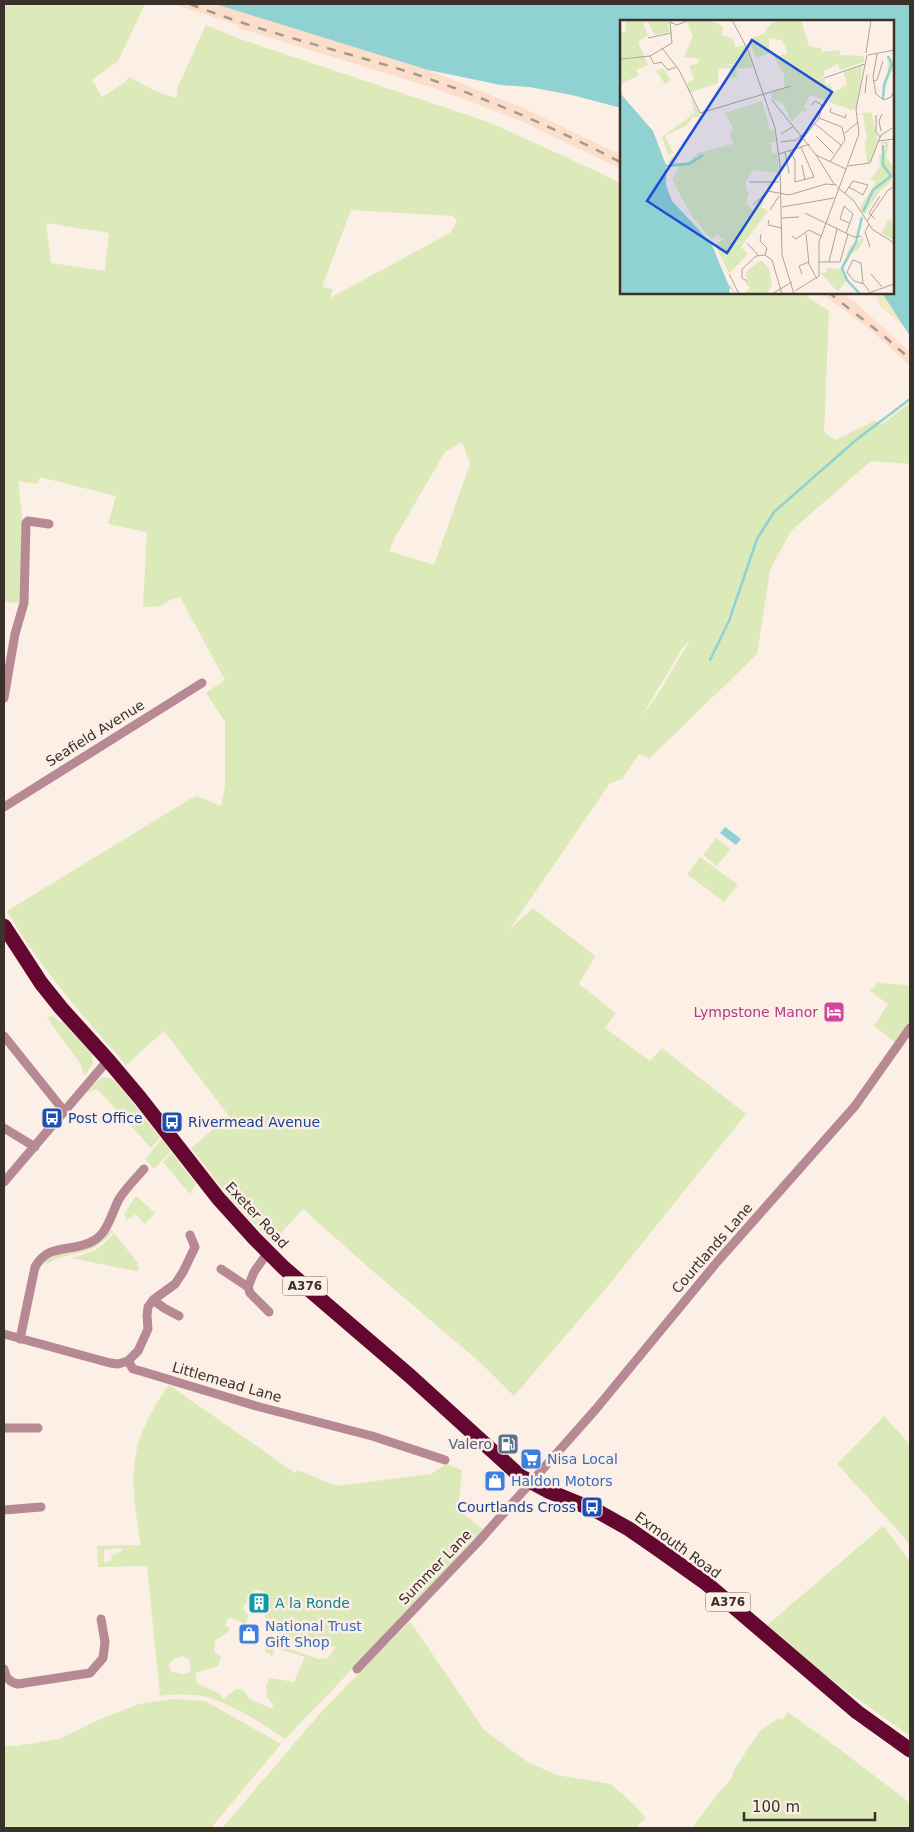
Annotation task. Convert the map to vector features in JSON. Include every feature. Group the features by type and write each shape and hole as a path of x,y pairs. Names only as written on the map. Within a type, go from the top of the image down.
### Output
{"highway":[{"name":"Exeter Road","path":"4,926 46,989 178,1145 218,1198 268,1252 324,1303 442,1404 510,1468 531,1482"},
{"name":"Exmouth Road","path":"531,1482 597,1511 630,1529 706,1584 857,1712 910,1750"}],"street":[{"path":"4,698 15,634 24,603 26,522 49,524"},
{"name":"Seafield Avenue","path":"4,806 202,683"},
{"name":"Courtlands Lane","path":"531,1482 596,1409 717,1262 855,1106 910,1028"},
{"path":"4,1036 64,1111"},
{"path":"4,1182 108,1060"},
{"path":"4,1128 35,1147"},
{"path":"20,1339 35,1267 40,1259 46,1253 93,1241 101,1235 120,1198 144,1168"},
{"path":"4,1334 110,1363 118,1364 128,1361 138,1351 147,1332 148,1306 175,1284 183,1272 195,1247 190,1235"},
{"path":"248,1287 254,1272 268,1252"},
{"path":"221,1269 248,1287 250,1293 268,1312"},
{"path":"153,1300 179,1316"},
{"name":"Littlemead Lane","path":"128,1361 133,1369 256,1406 372,1436 445,1460"},
{"path":"4,1428 38,1428"},
{"name":"Summer Lane","path":"357,1669 478,1542 531,1482"},
{"path":"4,1510 41,1506"},
{"path":"4,1669 7,1679 18,1684 90,1673 103,1658 105,1642 101,1618"}],"shaded area":[{"path":"174,4 215,4 428,70 525,109 620,155 620,169 523,122 440,90 239,28 237,25"},
{"path":"822,294 842,294 856,303 910,352 910,366 872,331"}],"green space":[{"path":"4,4 139,4 144,6 118,61 92,80 102,97 125,82 129,77 155,91 176,98 178,93 176,91 206,25 240,39 491,123 620,183 620,294 804,294 829,311 824,432 835,440 875,421 882,424 910,403 910,464 871,461 791,531 770,570 757,654 649,759 639,754 622,779 610,783 509,930 533,908 595,956 579,984 616,1013 605,1028 650,1061 662,1048 746,1114 607,1287 514,1396 481,1363 303,1209 272,1243 228,1196 191,1148 229,1116 164,1031 126,1065 62,991 20,932 7,911 190,799 197,796 221,806 225,787 225,722 206,693 225,680 180,597 174,598 161,606 143,606 147,532 108,524 116,496 40,477 37,484 18,481 23,523 21,603 4,602","holes":["351,210 453,216 457,221 450,233 330,298 333,289 322,287","46,223 109,233 105,271 51,263","462,442 470,464 434,565 389,551 394,539 445,452","691,639 658,694 640,719 681,650"]},
{"path":"716,838 730,849 717,866 703,855"},
{"path":"700,857 738,885 724,902 687,874"},
{"path":"877,983 907,985 910,987 910,1022 896,1043 874,1026 888,1004 870,991"},
{"path":"53,1015 60,1023 62,1021 92,1054 93,1064 84,1076 77,1059 48,1019 44,1020"},
{"path":"102,1077 110,1078 116,1082 160,1137 151,1148 102,1094 96,1089 86,1093"},
{"path":"162,1139 171,1151 154,1169 145,1159"},
{"path":"172,1153 196,1184 190,1194 163,1162"},
{"path":"136,1196 155,1213 145,1224 136,1214 127,1220 124,1214"},
{"path":"110,1229 113,1231 105,1240 89,1250 56,1259 47,1264 44,1261"},
{"path":"114,1233 138,1263 139,1271 71,1258 95,1250"},
{"path":"169,1385 295,1473 298,1470 336,1486 431,1474 447,1464 462,1470 458,1510 483,1529 443,1575 285,1739 247,1715 215,1700 189,1695 160,1696 147,1566 98,1567 97,1546 141,1545 134,1499 135,1461 145,1425","holes":["122,1548 122,1551 111,1556 112,1560 104,1563 104,1550","256,1590 261,1590 267,1594 271,1611 264,1616 274,1631 281,1637 320,1648 326,1646 336,1647 328,1658 318,1659 265,1640 265,1651 272,1656 275,1648 305,1657 294,1682 270,1678 266,1686 267,1697 273,1704 272,1709 250,1699 243,1690 236,1689 223,1699 220,1694 197,1683 195,1673 218,1666 221,1657 214,1652 215,1641 228,1632 230,1628 225,1626 229,1617 245,1624 249,1614 246,1614 243,1606 246,1605 248,1595","183,1656 189,1659 191,1670 184,1674 171,1671 169,1665 173,1659"]},
{"path":"884,1416 910,1445 910,1546 837,1464"},
{"path":"883,1526 910,1561 910,1736 818,1670 766,1626"},
{"path":"410,1621 484,1730 528,1762 556,1775 611,1784 646,1818 635,1828 222,1828 322,1711"},
{"path":"174,1699 205,1701 281,1744 211,1828 4,1828 4,1746 16,1746 59,1739 103,1718 139,1704"},
{"path":"788,1712 910,1803 910,1828 692,1828 729,1781 759,1732 778,1718 782,1720"}],"sand":[{"path":"874,294 894,294 910,332 880,306"}],"water":[{"path":"215,4 910,4 910,336 883,294 894,294 894,20 620,20 620,108 572,95 529,87 501,85 428,70"},
{"path":"725,827 741,839 736,845 720,833"}],"waterway":[{"path":"710,660 729,621 757,539 774,512 856,440 910,399"}],"railway":[{"path":"190,4 245,24 442,83 520,114 620,162"},
{"path":"831,294 910,359"}],"place":[{"name":"Lympstone Manor","path":"834,1012"},
{"name":"Post Office","path":"52,1118"},
{"name":"Rivermead Avenue","path":"172,1122"},
{"name":"Valero","path":"508,1444"},
{"name":"Nisa Local","path":"531,1459"},
{"name":"Haldon Motors","path":"495,1481"},
{"name":"Courtlands Cross","path":"592,1507"},
{"name":"A la Ronde","path":"259,1603"},
{"name":"National Trust Gift Shop","path":"249,1634"}]}
